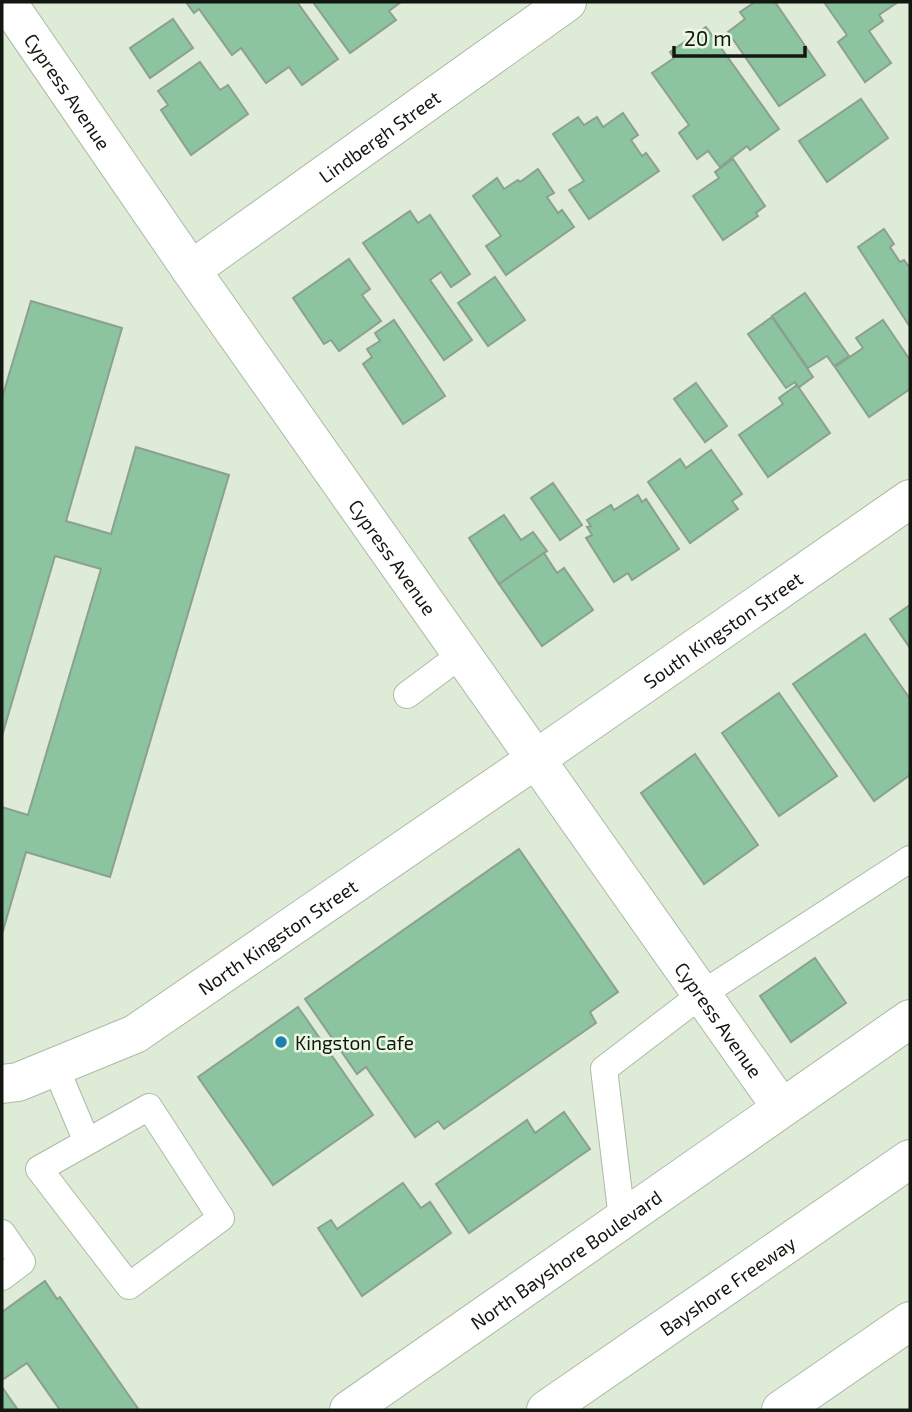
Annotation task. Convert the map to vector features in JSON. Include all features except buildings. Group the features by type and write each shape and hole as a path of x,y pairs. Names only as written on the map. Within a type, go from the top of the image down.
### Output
{"main road":[{"name":"Cypress Avenue","path":"7,2 191,270 782,1107"},
{"name":"Lindbergh Street","path":"191,270 567,2"},
{"name":"South Kingston Street","path":"536,759 910,499"},
{"name":"North Kingston Street","path":"2,1084 18,1082 135,1034 536,759"},
{"name":"North Bayshore Boulevard","path":"349,1410 910,1020"},
{"name":"Bayshore Freeway","path":"546,1410 910,1159"},
{"path":"781,1410 910,1321"}],"lane":[{"path":"407,695 462,654"},
{"path":"622,1219 604,1069 702,994 910,859"},
{"path":"55,1066 87,1142"},
{"path":"149,1107 221,1218 129,1286 38,1169 87,1142 149,1107"},
{"path":"2,1233 22,1262 2,1277"}],"place":[{"name":"Kingston Cafe","path":"281,1042"}]}
